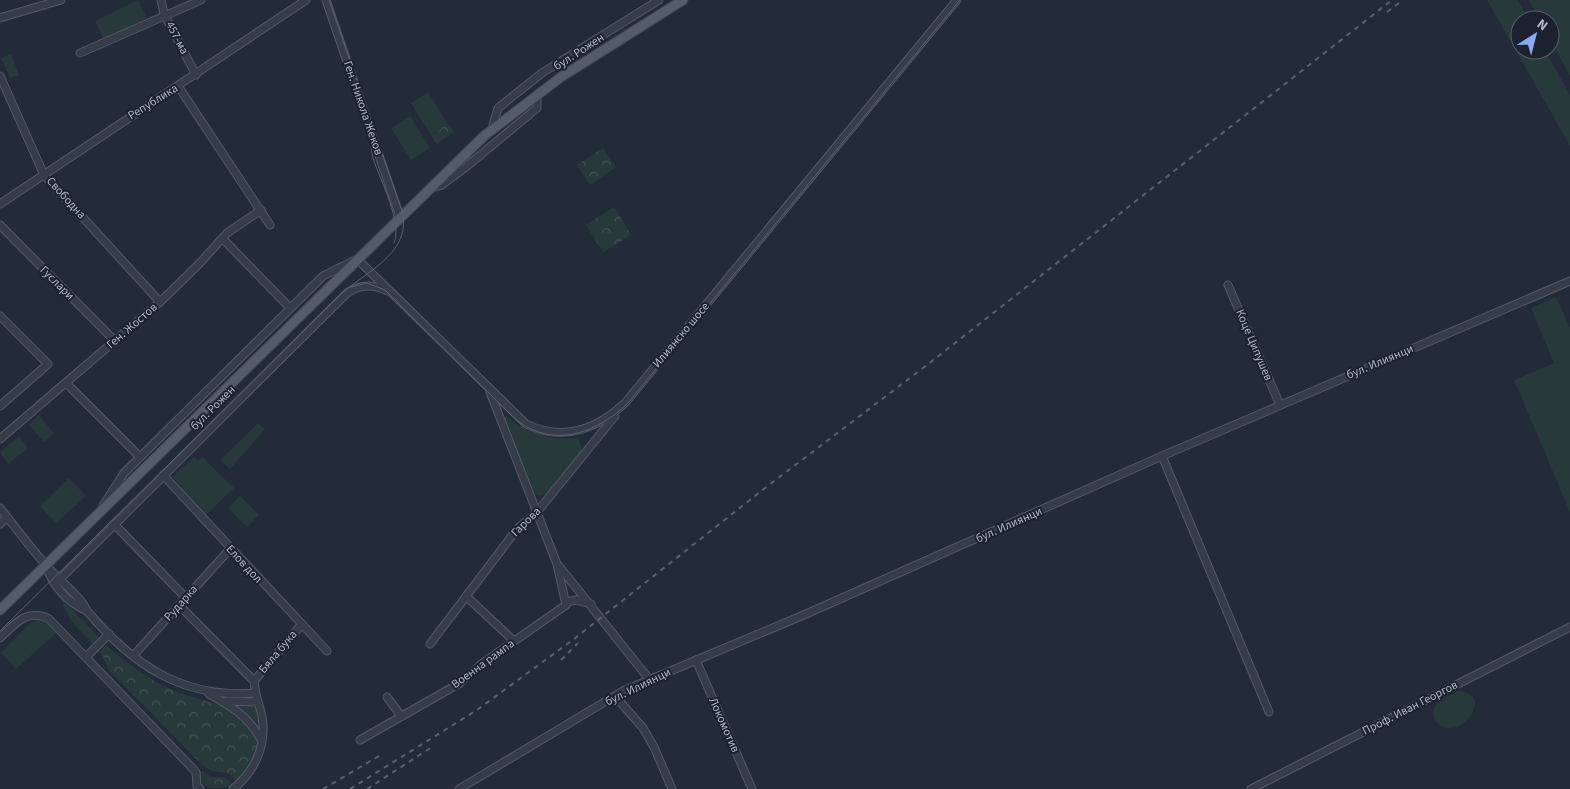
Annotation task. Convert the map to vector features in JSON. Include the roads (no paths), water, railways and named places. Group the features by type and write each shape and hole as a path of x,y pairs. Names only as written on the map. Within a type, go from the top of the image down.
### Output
{"main road":[{"name":"бул. Рожен","path":"0,610 400,217 492,130 538,94 683,0"}],"street":[{"path":"0,18 61,0"},
{"name":"457-ма","path":"161,0 164,14 196,74"},
{"path":"80,53 164,14 201,0"},
{"name":"Република","path":"0,204 306,0"},
{"name":"Ген. Никола Жеков","path":"326,0 400,217"},
{"name":"бул. Рожен","path":"492,130 498,108 542,73 659,0"},
{"name":"Илиянско шосе","path":"357,259 526,424 540,430 555,433 573,432 596,425 625,403 957,0"},
{"name":"Свободна","path":"0,76 44,174 160,302"},
{"path":"178,86 270,225"},
{"name":"бул. Рожен","path":"430,188 442,185 537,108 538,94"},
{"name":"Ген. Жостов","path":"0,439 160,302 224,240 227,233 261,210"},
{"name":"Гуслари","path":"0,225 115,341"},
{"path":"224,240 290,308"},
{"name":"бул. Рожен","path":"97,514 124,473 290,308 323,276 357,259"},
{"name":"бул. Илиянци","path":"459,789 615,696 650,679 983,537 1162,456 1570,281"},
{"name":"бул. Рожен","path":"60,579 347,293 358,286 369,285 385,290 394,296"},
{"name":"Коце Ципушев","path":"1228,285 1280,406"},
{"path":"0,316 48,364 0,406"},
{"path":"66,383 140,457"},
{"path":"489,389 558,564 565,605 576,600 591,605"},
{"name":"Гарова","path":"430,644 517,528 538,512 625,403"},
{"path":"1162,456 1269,712"},
{"name":"Елов дол","path":"163,475 327,651"},
{"path":"0,508 46,565 81,601 87,611 133,656 159,674 187,687 207,692 254,693"},
{"path":"0,524 7,517"},
{"path":"114,524 186,598"},
{"name":"Рударка","path":"133,656 230,549"},
{"path":"558,564 650,679"},
{"path":"46,565 52,582 77,606 87,611"},
{"path":"466,596 514,641"},
{"path":"179,605 254,681 254,693 262,718 262,740 259,756 248,776 233,789"},
{"name":"Военна рампа","path":"360,740 460,683 514,641 565,605"},
{"path":"0,638 24,616 36,614 49,619 87,656 196,772 197,786 200,789"},
{"name":"Бяла бука","path":"254,681 302,624"},
{"name":"Проф. Иван Георгов","path":"1251,789 1570,627"},
{"path":"87,656 109,634"},
{"name":"Локомотив","path":"696,660 752,789"},
{"path":"207,692 245,717 262,740"},
{"path":"387,696 401,716"},
{"path":"615,696 643,728 654,747 672,789"},
{"path":"219,699 258,702"}],"tram line":[{"path":"0,631 338,297 382,262 399,241 403,229 403,214 329,0"},
{"path":"347,288 367,283 385,290 513,417 527,427 542,433 557,435 587,430 614,415 627,404 960,0"},
{"path":"368,131 373,158 396,225 394,243"}],"railway":[{"path":"350,789 477,710 574,639 1392,0"},
{"path":"1387,12 1403,0"},
{"path":"561,660 578,643"},
{"path":"367,789 432,747"},
{"path":"323,789 379,756"}]}
